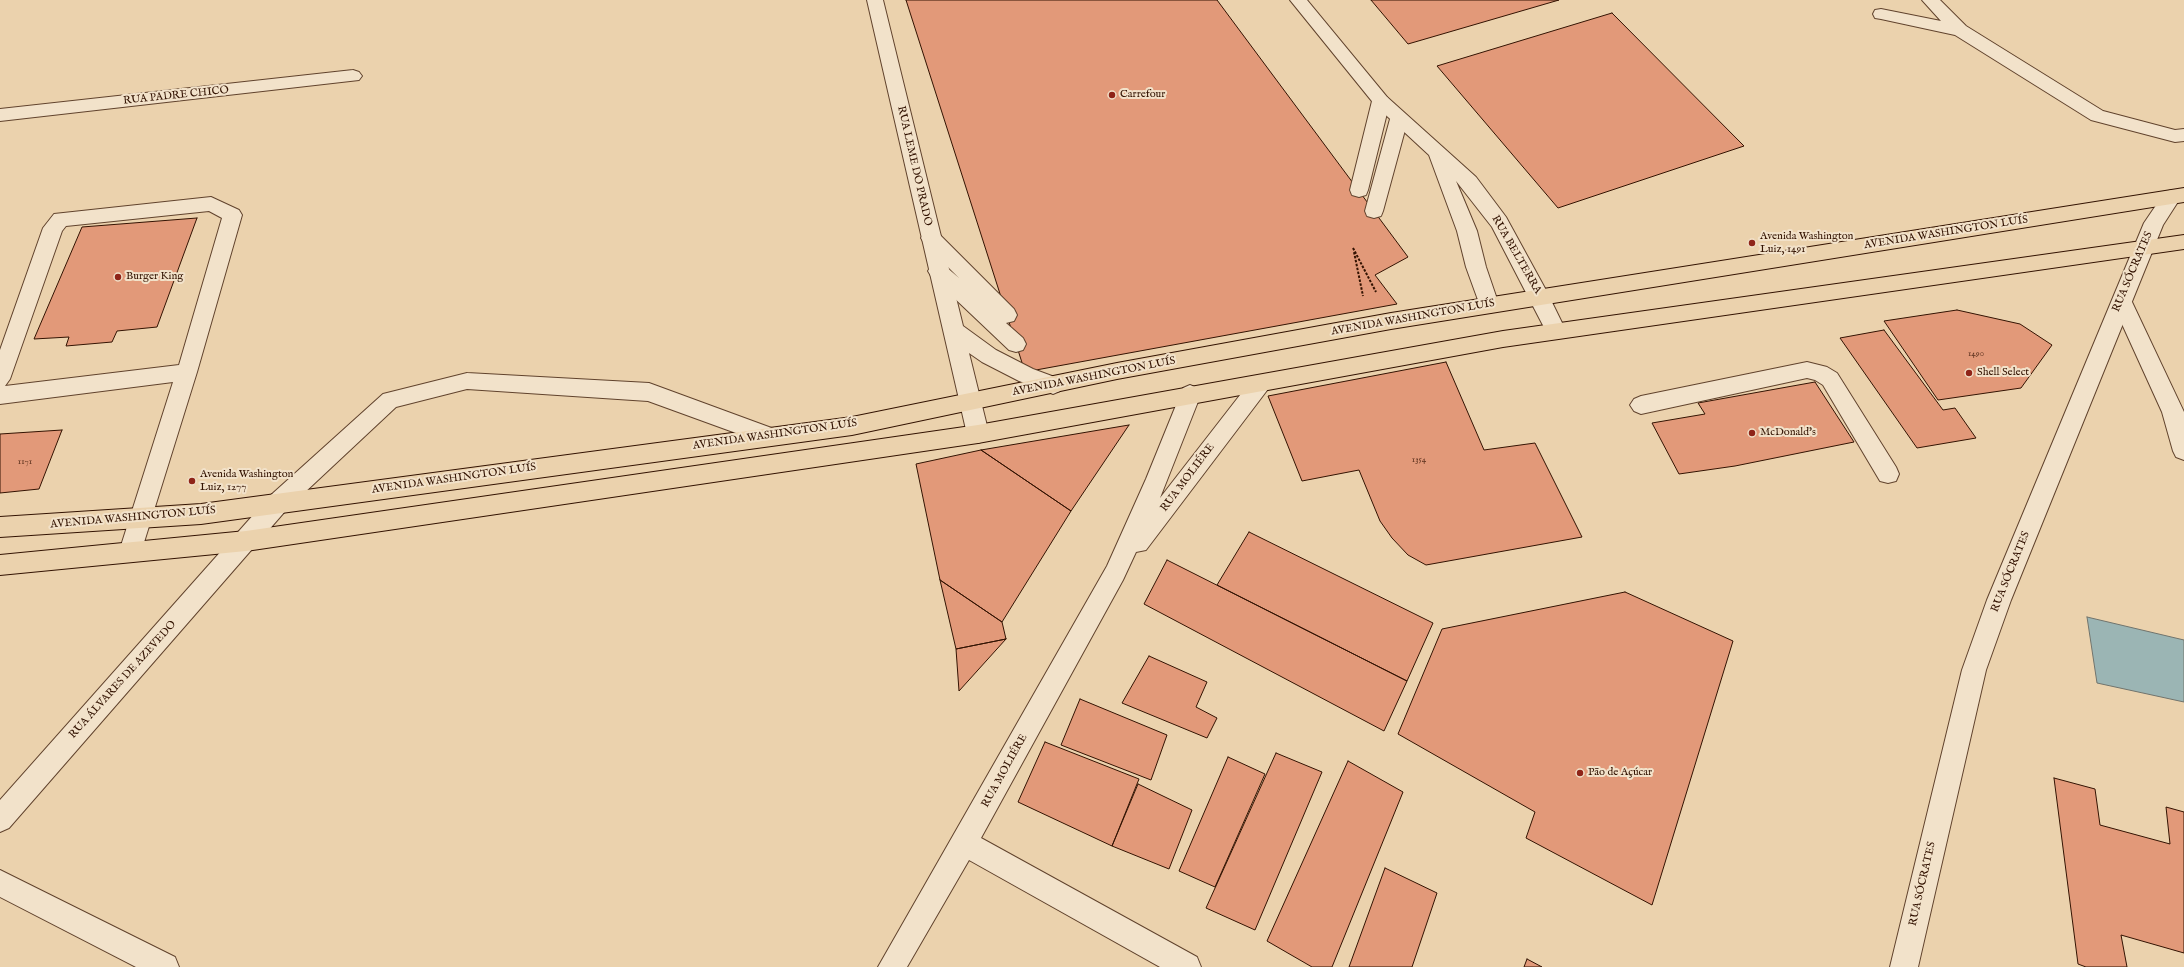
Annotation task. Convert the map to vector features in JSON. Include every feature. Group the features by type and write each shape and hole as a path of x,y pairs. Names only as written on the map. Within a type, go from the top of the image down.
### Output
{"main road":[{"name":"AVENIDA WASHINGTON LUÍS","path":"0,528 201,514 279,502 852,426 1125,369 1488,305 2178,196"},
{"path":"0,564 246,541 978,434 1190,394 1556,331 2184,242"}],"street":[{"name":"RUA LEME DO PRADO","path":"875,0 938,271 954,331 978,434"},
{"name":"RUA BELTERRA","path":"1298,0 1381,102 1469,182 1499,222 1540,297 1556,331"},
{"path":"1930,0 1960,30 2097,116 2181,140"},
{"path":"1882,14 1960,30"},
{"name":"RUA PADRE CHICO","path":"0,115 353,76"},
{"path":"1359,190 1381,102"},
{"path":"1374,211 1399,118"},
{"name":"RUA BELTERRA","path":"1435,150 1467,231 1488,305"},
{"name":"RUA SÓCRATES","path":"1904,967 1974,670 1999,600 2145,248 2154,222 2178,196"},
{"path":"0,379 53,228 61,219 211,204 232,215 187,372 130,552"},
{"path":"931,238 1007,315"},
{"path":"938,271 1016,344"},
{"path":"2122,302 2173,412 2184,451"},
{"path":"954,331 989,356 1026,375 1053,385"},
{"path":"1641,404 1807,370 1820,373 1830,379 1888,474"},
{"path":"0,395 187,372"},
{"name":"RUA ÁLVARES DE AZEVEDO","path":"0,819 279,502 390,400 467,381 649,392 769,436"},
{"name":"RUA MOLIÉRE","path":"1115,573 1261,382"},
{"name":"RUA MOLIÉRE","path":"892,967 964,843 1115,573 1157,479 1190,394"},
{"path":"964,843 1187,967"},
{"path":"0,884 165,967"}],"path":[{"path":"1364,302 1353,248 1371,283"}],"water":[{"path":"2087,617 2184,640 2184,702 2097,683"}],"building":[{"name":"Carrefour","path":"906,0 1217,0 1408,257 1375,275 1397,304 1025,372"},
{"path":"1371,0 1559,0 1408,44"},
{"path":"1612,13 1744,146 1558,208 1437,66"},
{"name":"Burger King","path":"197,218 157,327 117,331 112,342 66,346 69,337 34,339 82,227"},
{"path":"1957,310 2020,324 2052,345 2021,388 1938,400 1884,321"},
{"path":"1884,330 1943,410 1955,408 1976,438 1917,448 1840,338"},
{"path":"1446,362 1484,450 1535,443 1582,537 1426,565 1408,555 1392,538 1380,521 1359,470 1302,481 1268,396"},
{"name":"McDonald's","path":"1815,382 1854,442 1735,466 1679,474 1652,423 1705,414 1698,403"},
{"path":"1129,425 1071,511 981,450"},
{"path":"62,430 39,489 0,493 0,434"},
{"path":"981,450 1071,511 1002,622 940,580 916,464"},
{"path":"1249,532 1433,623 1407,681 1217,585"},
{"path":"1167,560 1407,681 1384,731 1144,604"},
{"path":"940,580 1002,622 1006,639 956,649"},
{"name":"Pão de Açúcar","path":"1625,592 1733,641 1652,905 1526,838 1535,812 1398,734 1442,629"},
{"path":"1006,639 959,691 956,649"},
{"path":"1149,656 1207,682 1196,707 1217,718 1207,738 1122,703"},
{"path":"1080,699 1167,735 1151,780 1061,745"},
{"path":"1045,742 1139,779 1112,846 1018,802"},
{"path":"1276,753 1322,772 1255,930 1206,908"},
{"path":"1228,757 1265,774 1215,887 1179,871"},
{"path":"1348,761 1403,792 1332,967 1312,967 1267,941"},
{"path":"2054,778 2095,789 2100,825 2170,844 2166,807 2184,812 2184,953 2121,935 2127,967 2086,967 2078,964"},
{"path":"1138,784 1192,810 1169,869 1112,846"},
{"path":"1385,868 1437,893 1412,967 1349,967"},
{"path":"1527,959 1542,967 1524,967"}],"place":[{"name":"Carrefour","path":"1112,95"},
{"name":"Avenida Washington Luiz, 1491","path":"1752,243"},
{"name":"Burger King","path":"118,277"},
{"name":"Shell Select","path":"1969,373"},
{"name":"McDonald's","path":"1752,433"},
{"name":"Avenida Washington Luiz, 1277","path":"192,481"},
{"name":"Pão de Açúcar","path":"1580,773"}]}
